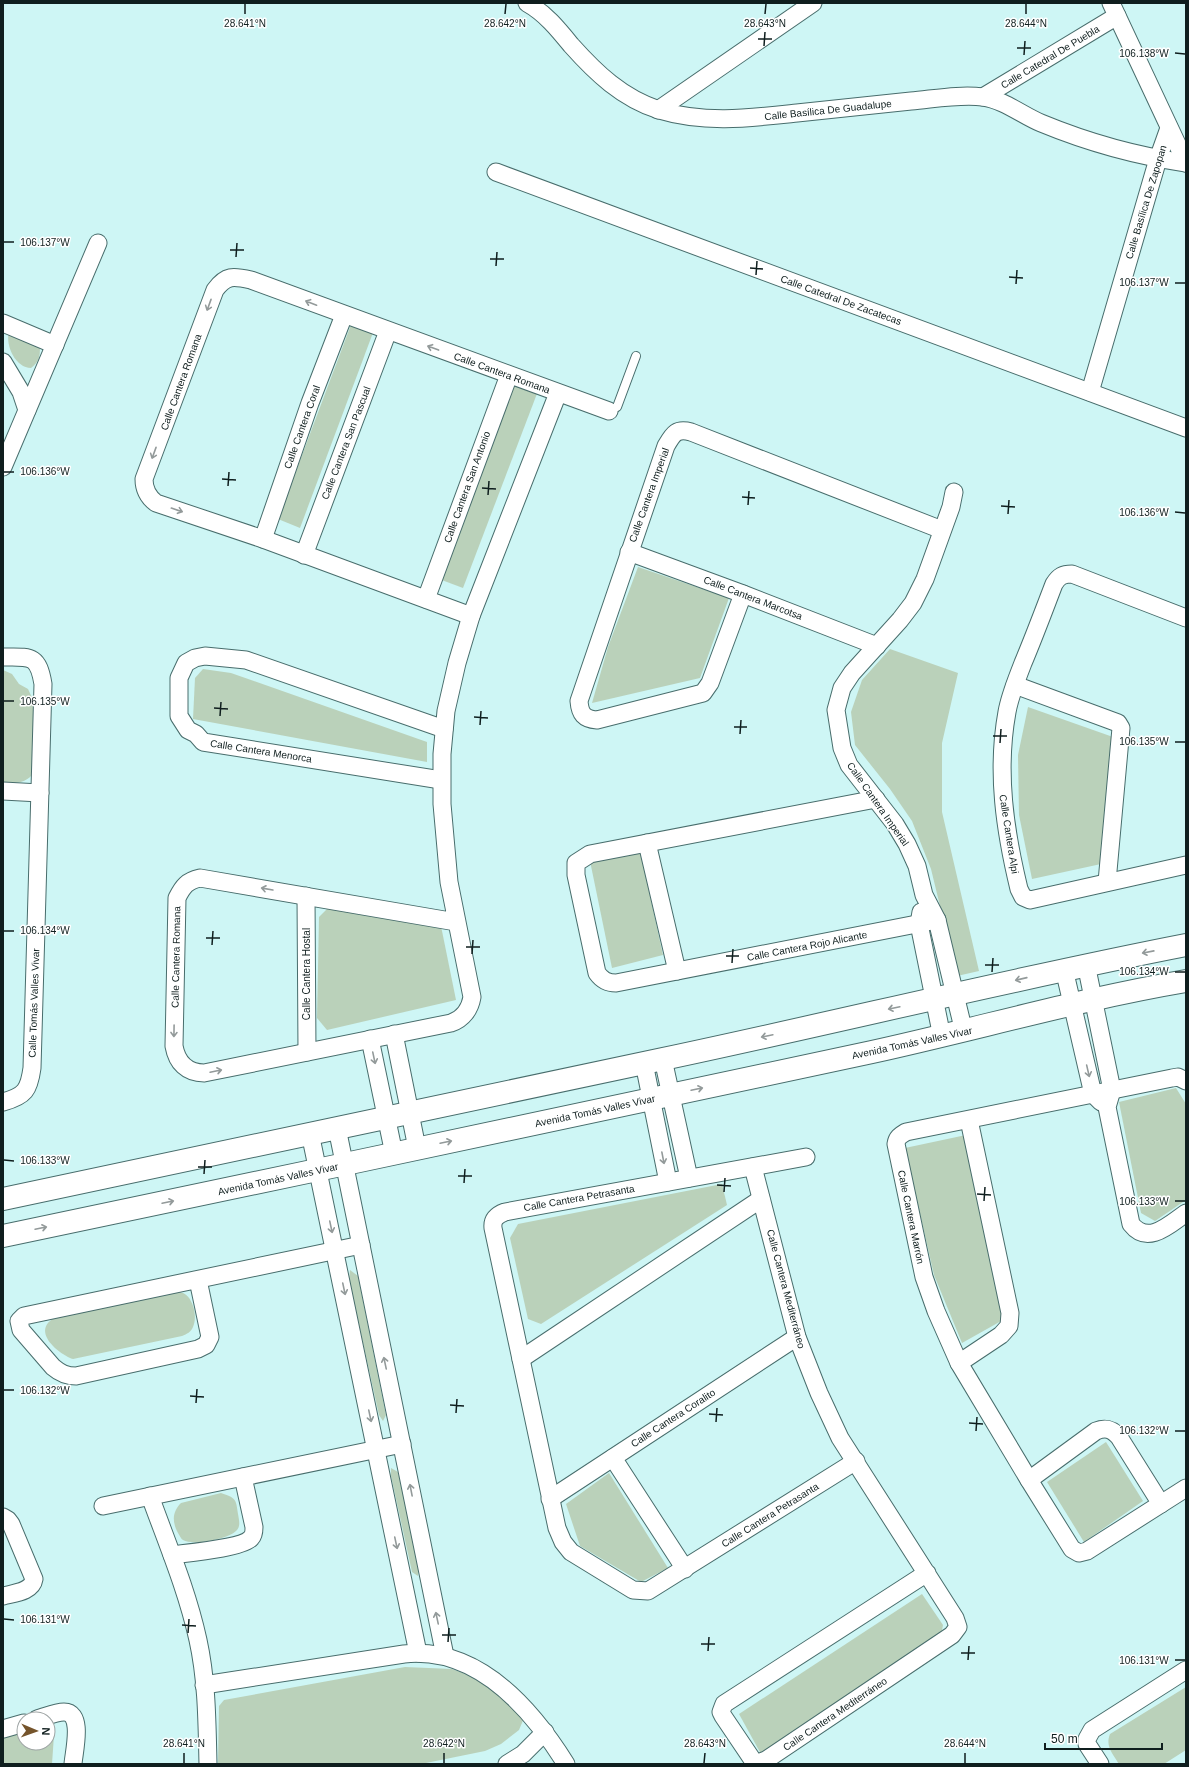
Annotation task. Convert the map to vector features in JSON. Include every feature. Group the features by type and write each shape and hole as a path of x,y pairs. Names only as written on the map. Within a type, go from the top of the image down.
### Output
{"main road":[{"path":"3,1199 654,1061 955,995 1086,964 1186,945"},
{"name":"Avenida Tomás Valles Vivar","path":"3,1236 319,1171 417,1148 942,1037 1093,999 1186,981"}],"street":[{"name":"Calle Basílica De Guadalupe","path":"527,3 542,13 603,78 634,99 658,110 700,118 740,119 931,99 983,97 999,102 1041,123 1082,138 1158,159 1186,163"},
{"path":"658,110 813,3"},
{"path":"1114,10 1186,163"},
{"name":"Calle Catedral De Puebla","path":"983,97 1114,10"},
{"name":"Calle Basílica De Zapopan","path":"1090,392 1158,159 1169,128"},
{"name":"Calle Catedral De Zacatecas","path":"496,172 1186,428"},
{"path":"3,467 98,243"},
{"name":"Calle Cantera Romana","path":"471,616 263,539 156,502 148,497 144,485 144,479 215,290 222,280 233,277 250,280 609,411"},
{"name":"Calle Cantera Coral","path":"263,539 310,403 344,315"},
{"path":"3,323 55,345"},
{"name":"Calle Cantera San Pascual","path":"304,555 388,331"},
{"path":"3,362 20,392 27,410"},
{"name":"Calle Cantera San Antonio","path":"426,599 509,375"},
{"name":"Calle Cantera Romana","path":"456,922 200,878 187,883 177,898 174,1046 176,1056 180,1063 195,1073 204,1073 457,1021 468,1009 472,997 449,882 441,780 444,729 455,670 471,616 558,393"},
{"name":"Calle Cantera Imperial","path":"743,594 710,683 703,693 597,720 589,720 583,716 580,710 579,701 666,446 676,432 682,430 691,432 942,530"},
{"name":"Calle Cantera Imperial","path":"954,492 951,507 925,579 913,603 852,673 842,688 836,710 842,748 849,765 876,798 907,844 917,866 924,895 937,920 964,1032"},
{"name":"Calle Cantera Marcotsa","path":"629,552 877,646"},
{"name":"Calle Cantera Alpi","path":"1186,618 1072,574 1064,574 1057,578 1015,685 1007,711 1002,750 1002,783 1006,822 1019,889 1023,897 1030,900 1039,899 1107,882 1186,865"},
{"name":"Calle Cantera Menorca","path":"441,780 203,742 196,734 188,730 179,716 179,678 186,663 195,658 205,656 246,660 444,729"},
{"name":"Calle Tomás Valles Vivar","path":"3,657 32,658 38,663 43,684 32,1068 27,1090 20,1096 3,1102"},
{"path":"1015,685 1118,723 1121,728 1107,882"},
{"path":"3,792 40,793"},
{"name":"Calle Cantera Rojo Alicante","path":"876,798 590,854 576,863 576,875 597,973 602,979 610,982 616,982 937,920"},
{"path":"647,843 677,971"},
{"name":"Calle Cantera Imperial","path":"924,895 919,924 942,1037"},
{"name":"Calle Cantera Hostal","path":"306,896 307,1052"},
{"path":"1086,964 1112,1090 1107,1107 1131,1224 1136,1230 1142,1233 1155,1233 1186,1213"},
{"path":"928,970 948,966"},
{"path":"1064,969 1093,1094 1107,1107"},
{"path":"394,1034 417,1148"},
{"path":"1080,1040 1100,1036"},
{"path":"370,1039 394,1154"},
{"path":"654,1061 661,1096 657,1126 668,1182"},
{"name":"Calle Cantera Marrón","path":"1186,1081 1178,1077 1172,1078 906,1132 901,1135 896,1144 924,1277 936,1311 959,1363 1072,1549 1079,1553 1087,1552 1186,1488"},
{"path":"381,1090 405,1085"},
{"path":"661,1096 677,1123 689,1178"},
{"path":"959,1363 1001,1335 1009,1326 1010,1313 969,1120"},
{"path":"657,1126 677,1123"},
{"path":"337,1128 445,1656"},
{"path":"310,1134 336,1250 418,1652"},
{"name":"Calle Cantera Petrasanta","path":"806,1157 505,1212 498,1215 494,1219 493,1228 550,1499 557,1528 563,1542 571,1552 633,1590 648,1590 685,1569 856,1462"},
{"name":"Calle Cantera Mediterráneo","path":"753,1167 797,1337 822,1399 840,1438 927,1573 955,1618 958,1627 952,1635 766,1760 758,1763 754,1762 723,1716 721,1712 724,1704 927,1573"},
{"path":"521,1359 761,1199"},
{"path":"198,1280 210,1336 206,1345 198,1349 76,1376 70,1376 58,1372 52,1367 20,1330 19,1321 24,1316 361,1245"},
{"name":"Calle Cantera Coralito","path":"550,1499 797,1337"},
{"path":"1029,1480 1096,1431 1109,1429 1114,1431 1119,1437 1161,1504"},
{"path":"103,1506 402,1444"},
{"path":"613,1458 685,1569"},
{"path":"172,1555 239,1545 251,1539 254,1533 254,1526 243,1477"},
{"path":"150,1496 193,1618 198,1641 204,1685 208,1764"},
{"path":"3,1517 11,1524 34,1579 30,1588 3,1596"},
{"path":"204,1685 418,1652 445,1656 476,1670 515,1698 545,1732 566,1764"},
{"path":"1100,1764 1087,1744 1087,1738 1092,1730 1186,1670"},
{"path":"56,1714 66,1712 75,1718 76,1725 73,1764"},
{"path":"3,1729 16,1725"},
{"path":"506,1764 523,1754 545,1732"}],"lane":[{"path":"609,411 617,407 636,356"}],"green space":[{"path":"352,322 374,330 300,528 278,519"},
{"path":"9,332 40,347 40,354 36,364 31,368 26,367 16,360 10,350 8,338"},
{"path":"514,382 538,391 463,588 439,579"},
{"path":"638,567 729,598 700,678 592,703 608,647"},
{"path":"890,649 958,673 942,743 942,812 979,971 957,976 931,869 912,821 890,789 855,745 851,712 862,680"},
{"path":"203,669 231,673 427,742 427,762 193,719 195,678"},
{"path":"3,670 12,674 19,684 28,689 34,702 32,775 26,780 15,783 3,783"},
{"path":"1028,707 1113,737 1101,864 1032,879 1019,815 1018,755"},
{"path":"640,850 663,955 612,968 590,861"},
{"path":"331,905 441,926 456,1000 327,1030 317,1018 319,917"},
{"path":"1176,1088 1186,1104 1186,1200 1155,1221 1141,1213 1119,1102"},
{"path":"966,1135 1003,1320 962,1343 934,1275 905,1148"},
{"path":"722,1184 727,1205 541,1324 528,1319 510,1238 518,1224"},
{"path":"350,1270 358,1276 386,1415 383,1421 379,1415 349,1280"},
{"path":"174,1291 187,1295 192,1303 195,1313 192,1329 189,1333 182,1336 73,1359 54,1347 46,1334 45,1328 49,1322 56,1317"},
{"path":"1106,1442 1143,1501 1084,1542 1047,1482"},
{"path":"391,1468 398,1472 419,1566 418,1576 412,1572 391,1476"},
{"path":"609,1473 668,1568 641,1582 580,1546 566,1504"},
{"path":"221,1493 230,1496 236,1502 239,1521 238,1529 226,1537 210,1541 188,1542 182,1540 176,1529 174,1521 178,1506 181,1503"},
{"path":"922,1594 943,1625 941,1636 761,1754 739,1714"},
{"path":"405,1667 452,1669 479,1679 505,1693 524,1718 519,1730 501,1744 485,1751 421,1764 218,1764 219,1706 224,1700"},
{"path":"1186,1687 1186,1750 1164,1764 1119,1764 1109,1746 1108,1742 1110,1734"},
{"path":"16,1729 16,1751 53,1751 52,1764 3,1764 3,1733"}]}
